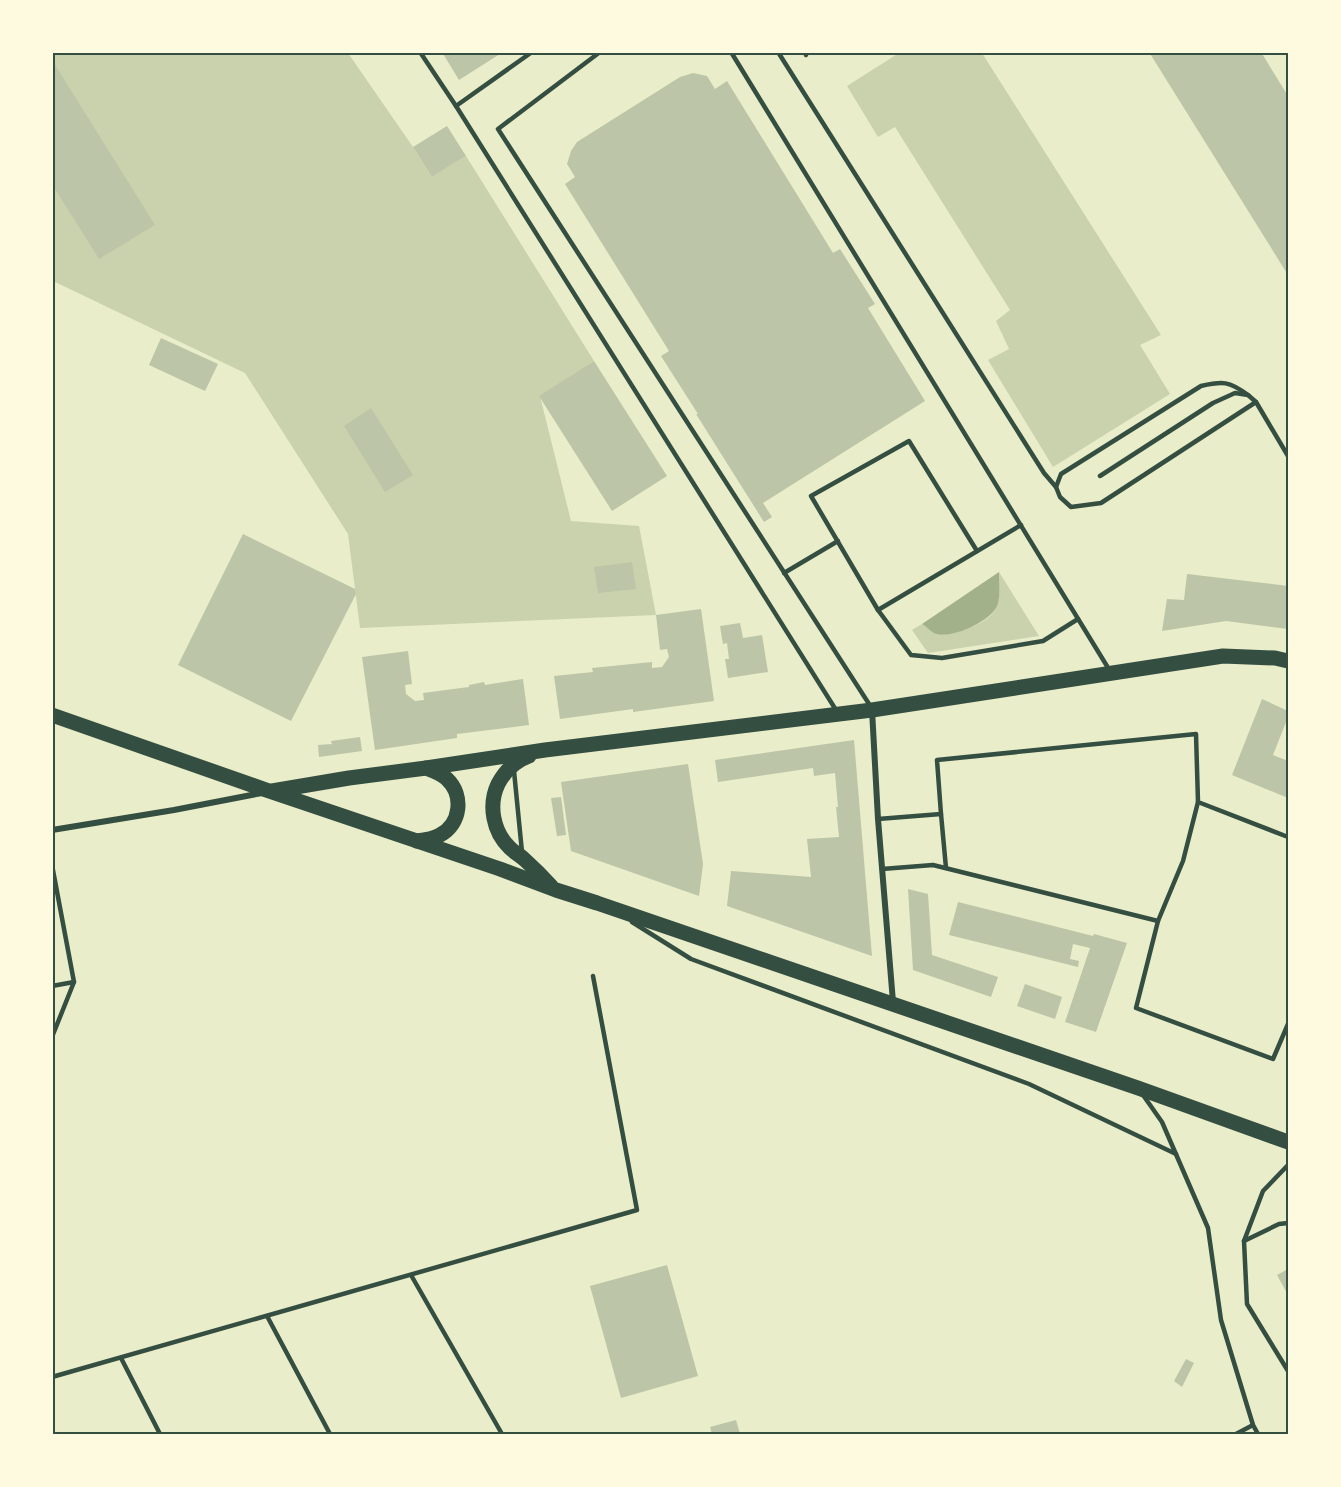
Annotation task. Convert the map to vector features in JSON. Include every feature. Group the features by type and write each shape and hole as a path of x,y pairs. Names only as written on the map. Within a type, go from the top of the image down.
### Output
{"main road":[{"path":"269,791 545,750 872,710 1223,656 1275,658 1288,661"},
{"path":"52,715 556,891 610,907 1138,1088 1288,1142"},
{"path":"545,750 523,758 505,773 496,790 493,812 500,836 509,848 522,857 556,891"},
{"path":"417,841 440,835 454,822 458,812 456,793 452,784 437,772 426,768"}],"street":[{"path":"872,710 893,1004"},
{"path":"52,830 174,810 269,791"}],"lane":[{"path":"420,52 838,714"},
{"path":"456,106 532,52"},
{"path":"600,52 498,129 872,710"},
{"path":"731,52 1112,673"},
{"path":"778,52 1037,463 1056,487 1060,497 1071,507 1101,503 1256,402"},
{"path":"1056,487 1061,474 1201,386 1219,381 1236,386 1256,402 1288,456"},
{"path":"1100,476 1213,403 1235,393 1248,395"},
{"path":"977,551 909,441 812,496 878,610 910,655 942,658 1043,641 1078,619"},
{"path":"878,610 1021,525"},
{"path":"784,573 838,541"},
{"path":"946,868 937,760 1196,735 1198,802 1183,861 1158,921 1136,1008 1273,1059 1288,1024"},
{"path":"513,765 522,857"},
{"path":"1198,802 1288,837"},
{"path":"878,819 941,814"},
{"path":"52,865 74,982 52,1037"},
{"path":"882,870 933,865 1158,921"},
{"path":"610,907 690,959 1029,1084 1176,1154"},
{"path":"52,1377 637,1210 592,976"},
{"path":"52,986 74,982"},
{"path":"1138,1088 1162,1122 1208,1228 1221,1320 1253,1425 1258,1434"},
{"path":"1288,1165 1263,1191 1244,1241 1247,1304 1288,1371"},
{"path":"1244,1241 1279,1224 1288,1223"},
{"path":"411,1275 502,1434"},
{"path":"267,1316 330,1434"},
{"path":"121,1358 160,1434"},
{"path":"1236,1434 1253,1425"}],"shaded area":[{"path":"52,53 348,53 432,177 466,156 594,361 540,396 571,521 639,526 656,615 360,628 348,534 245,373 53,281"},
{"path":"899,53 982,53 1161,335 1140,345 1170,394 1053,467 988,360 1009,349 996,321 1010,310 895,127 878,137 847,86"},
{"path":"999,572 1039,636 928,653 912,630 922,624 935,633 979,624 993,613 997,605"},
{"path":"999,572 997,606 986,618 959,632 941,635 922,624"}],"building":[{"path":"442,52 503,52 459,80"},
{"path":"1149,52 1261,52 1288,96 1288,275"},
{"path":"52,60 155,225 99,259 52,184"},
{"path":"693,73 707,76 715,89 727,81 833,253 840,249 875,304 868,308 925,401 763,503 772,517 764,522 661,356 669,351 565,184 575,177 567,164 577,142 680,77"},
{"path":"447,126 466,156 432,177 413,147"},
{"path":"161,338 218,364 205,391 149,365"},
{"path":"594,361 667,476 612,511 539,396"},
{"path":"371,408 413,475 385,492 344,426"},
{"path":"243,534 355,589 356,594 291,721 178,665"},
{"path":"632,562 636,589 598,593 594,567"},
{"path":"1187,574 1288,586 1288,629 1226,621 1162,631 1167,599 1184,600"},
{"path":"701,609 714,701 560,719 554,676 593,672 592,668 652,662 652,668 662,667 669,657 667,649 660,650 656,615"},
{"path":"740,623 743,638 762,635 768,672 728,678 725,659 729,659 727,643 723,644 720,626"},
{"path":"408,651 412,684 405,685 406,694 415,701 424,700 423,693 469,687 469,685 484,682 485,685 523,679 529,725 457,734 457,738 375,750 362,657"},
{"path":"1262,699 1288,711 1288,717 1273,755 1288,761 1288,798 1232,775"},
{"path":"360,737 362,751 319,757 318,745"},
{"path":"854,740 872,956 727,906 731,871 811,877 807,839 839,837 836,807 838,807 835,773 814,776 813,768 718,782 715,760"},
{"path":"688,764 703,864 699,896 571,851 561,782"},
{"path":"561,797 566,835 557,836 551,798"},
{"path":"908,889 928,894 932,955 998,977 991,997 913,970"},
{"path":"958,902 1127,943 1096,1032 1065,1022 1090,948 1073,944 1070,959 1079,961 1078,967 949,935"},
{"path":"1025,984 1062,997 1055,1019 1017,1006"},
{"path":"667,1265 698,1376 621,1398 590,1286"},
{"path":"1288,1269 1288,1295 1277,1275"},
{"path":"1186,1359 1194,1363 1182,1387 1174,1381"},
{"path":"736,1420 740,1434 712,1434 710,1427"}]}
